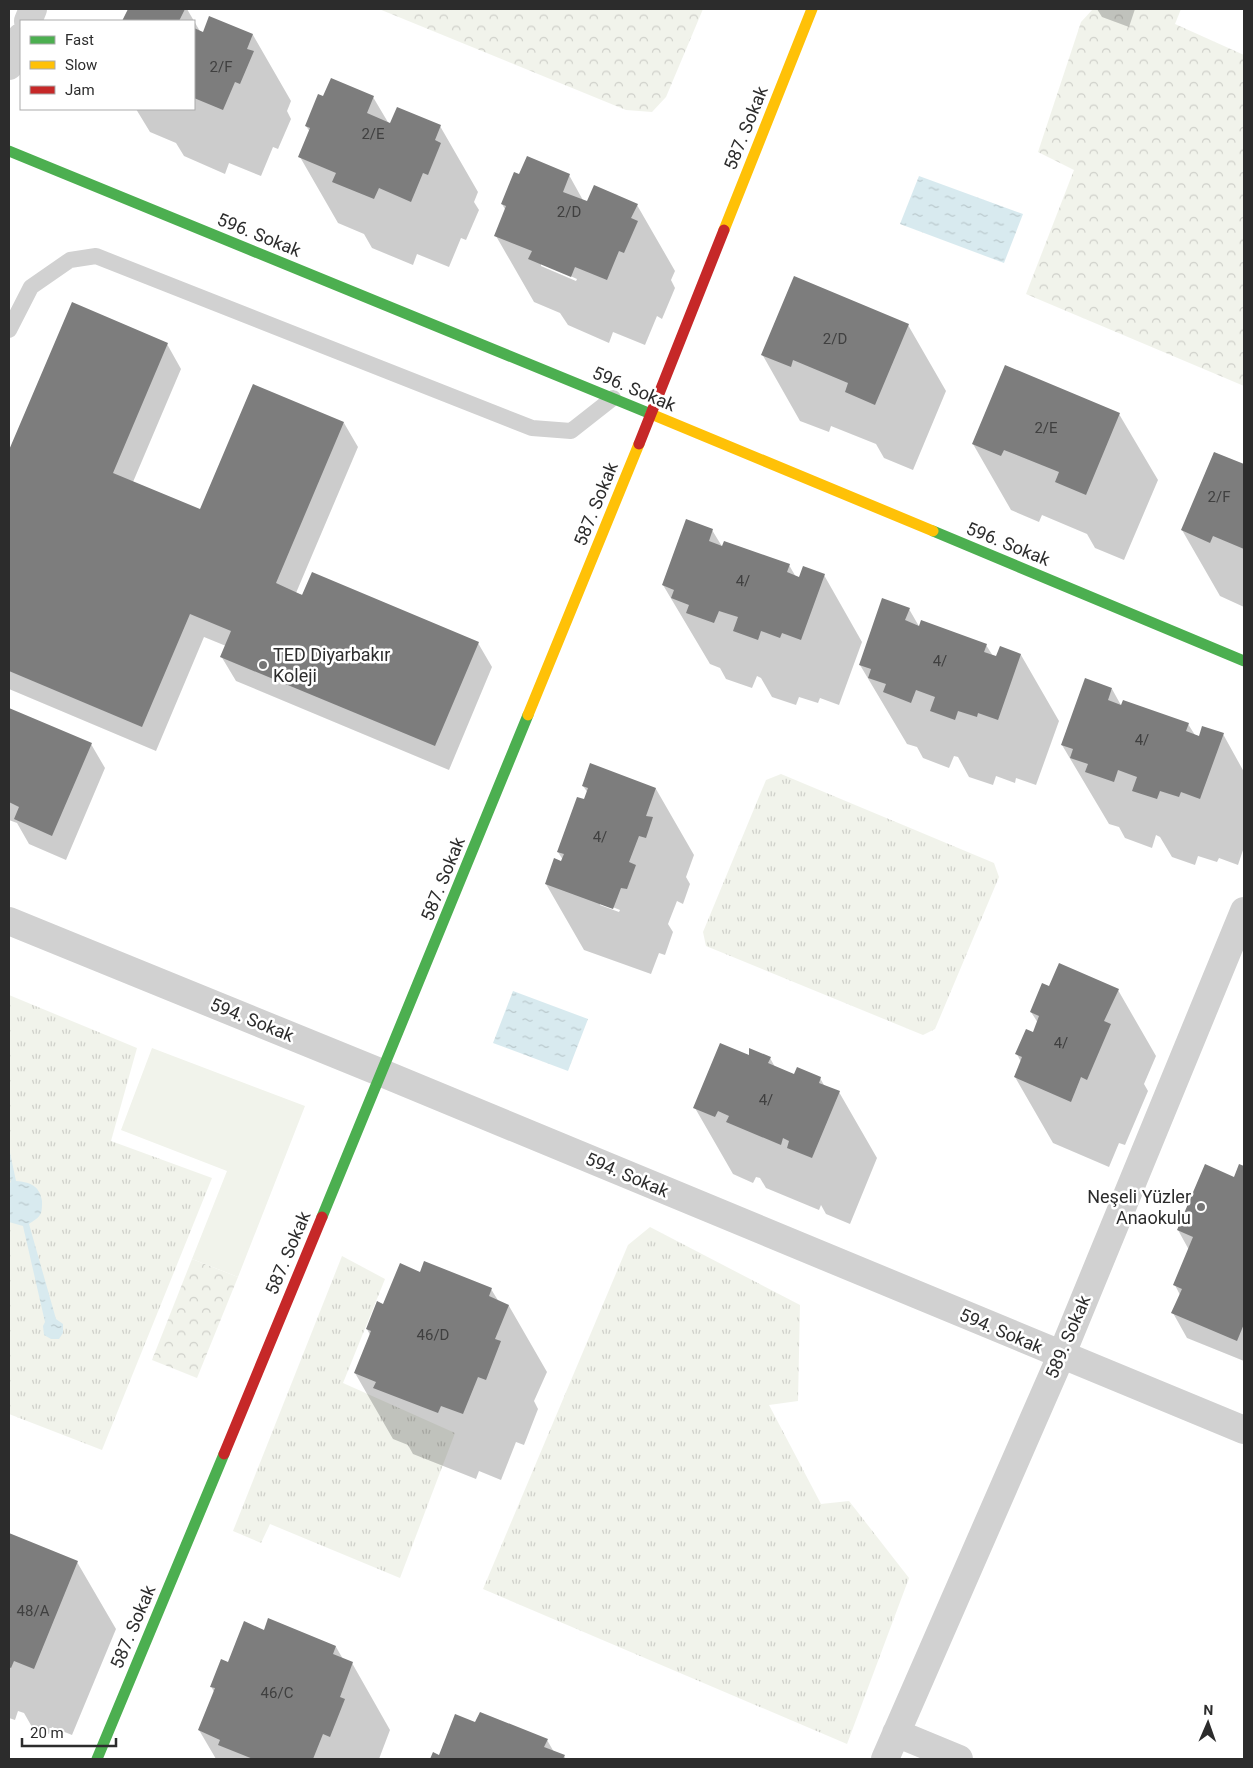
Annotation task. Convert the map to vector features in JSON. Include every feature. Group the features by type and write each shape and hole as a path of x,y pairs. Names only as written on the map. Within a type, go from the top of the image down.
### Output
{"street":[{"name":"587. Sokak","path":"97,1759 382,1073 651,415 812,9"},
{"path":"9,66 20,39"},
{"name":"596. Sokak","path":"9,151 613,398 1244,661"},
{"name":"589. Sokak","path":"885,1759 1061,1356 1244,911"},
{"name":"594. Sokak","path":"9,921 382,1073 1061,1356 1244,1430"},
{"path":"896,1734 959,1759"}],"lane":[{"path":"9,330 31,287 70,260 96,256 532,428 570,431 613,398"}],"green space":[{"path":"379,9 703,9 666,97 652,112 626,110"},
{"path":"1093,9 1181,9 1175,24 1244,55 1244,386 1026,294 1074,170 1038,152 1081,22"},
{"path":"781,774 994,863 999,877 935,1029 923,1035 706,946 703,932 766,780"},
{"path":"9,995 137,1048 111,1141 212,1178 102,1450 9,1414"},
{"path":"152,1048 305,1106 238,1277 192,1259 227,1171 121,1130"},
{"path":"650,1227 800,1305 798,1401 769,1405 821,1504 849,1501 909,1578 847,1744 483,1589 628,1245"},
{"path":"342,1256 385,1279 343,1383 455,1433 400,1578 270,1524 261,1543 233,1531"},
{"path":"192,1259 238,1277 197,1378 152,1360"}],"water":[{"path":"919,176 1023,214 1004,263 900,224"},
{"path":"513,991 588,1019 568,1071 493,1043"},
{"path":"9,1148 16,1181 26,1182 34,1186 41,1196 41,1213 29,1224 56,1319 63,1324 63,1333 59,1339 51,1339 44,1335 43,1326 45,1322 23,1226 9,1222 9,1183 11,1182 9,1175"}],"building":[{"path":"128,9 185,9 180,20 122,20"},
{"path":"209,16 253,34 247,49 254,51 240,84 235,82 223,110 195,98 195,28 203,32"},
{"path":"331,78 374,96 367,113 390,123 397,107 441,125 435,140 441,143 428,175 423,173 411,202 379,188 374,199 332,182 336,173 298,157 310,128 305,126 318,94 323,96"},
{"path":"527,156 570,174 563,192 587,201 594,185 638,204 631,218 638,221 624,253 619,251 607,280 575,267 571,277 528,259 532,251 494,236 506,206 501,204 514,172 519,174"},
{"path":"794,276 909,324 875,405 845,392 848,383 793,360 791,367 761,355"},
{"path":"72,302 168,343 113,473 200,509 253,384 344,422 276,583 302,595 312,572 479,642 435,746 220,657 231,631 190,614 142,727 9,671 9,450"},
{"path":"1005,365 1120,413 1086,495 1055,482 1059,472 1004,450 1001,456 972,444"},
{"path":"1214,452 1244,464 1244,549 1213,536 1210,543 1181,530"},
{"path":"686,519 713,529 709,541 722,546 724,541 790,564 787,572 799,577 803,566 825,574 801,640 782,633 780,638 761,631 758,640 733,631 738,617 719,611 714,623 686,613 689,605 671,598 674,590 662,585"},
{"path":"882,598 910,608 905,620 919,626 921,620 987,644 984,652 996,656 1000,646 1021,654 998,720 978,713 977,717 958,711 955,720 930,711 935,697 916,690 911,703 883,692 886,684 868,678 871,669 859,665"},
{"path":"1085,678 1112,688 1108,700 1121,705 1123,700 1189,723 1186,731 1199,736 1202,726 1224,733 1200,799 1181,792 1179,797 1160,791 1157,799 1132,791 1137,777 1118,770 1114,782 1085,772 1088,764 1070,758 1073,749 1061,745"},
{"path":"9,708 92,743 52,836 14,819 19,807 9,802"},
{"path":"590,763 656,788 646,816 653,817 646,838 639,836 629,862 636,865 627,889 621,888 613,909 545,884 554,858 561,861 564,854 557,852 577,797 584,799 588,788 582,786"},
{"path":"1059,963 1119,989 1104,1021 1111,1024 1087,1080 1081,1077 1071,1102 1014,1077 1022,1057 1015,1054 1026,1029 1033,1032 1039,1016 1030,1012 1042,983 1049,986"},
{"path":"720,1043 749,1055 749,1048 771,1057 768,1063 794,1074 797,1067 821,1077 819,1083 840,1091 812,1158 787,1148 789,1141 783,1138 781,1145 726,1122 729,1116 718,1111 715,1117 693,1108"},
{"path":"1205,1164 1234,1177 1239,1164 1244,1166 1244,1324 1237,1341 1171,1313 1182,1289 1173,1285 1193,1237 1177,1230"},
{"path":"424,1261 492,1288 489,1296 509,1305 495,1339 501,1341 486,1380 478,1377 463,1414 441,1406 438,1413 373,1388 376,1382 354,1373 371,1331 366,1329 377,1301 383,1304 400,1263 420,1272"},
{"path":"9,1533 78,1561 34,1669 14,1661 11,1668 9,1667"},
{"path":"268,1618 336,1646 333,1654 353,1662 340,1697 345,1699 330,1737 323,1734 313,1759 253,1759 218,1745 220,1740 198,1730 215,1688 210,1687 221,1659 228,1662 244,1621 264,1630"},
{"path":"480,1712 548,1739 544,1747 565,1755 563,1759 430,1759 433,1752 439,1755 455,1714 475,1722"}],"traffic: fast":[{"path":"9,151 651,414"},
{"path":"933,531 1244,661"},
{"path":"322,1217 528,715"},
{"path":"97,1759 224,1454"}],"traffic: slow":[{"path":"724,230 812,9"},
{"path":"651,414 933,531"},
{"path":"528,715 639,444"}],"traffic: jam":[{"path":"639,444 724,230"},
{"path":"224,1454 322,1217"}],"place":[{"name":"TED Diyarbakır Koleji","path":"263,665"},
{"name":"Neşeli Yüzler Anaokulu","path":"1201,1207"}]}
